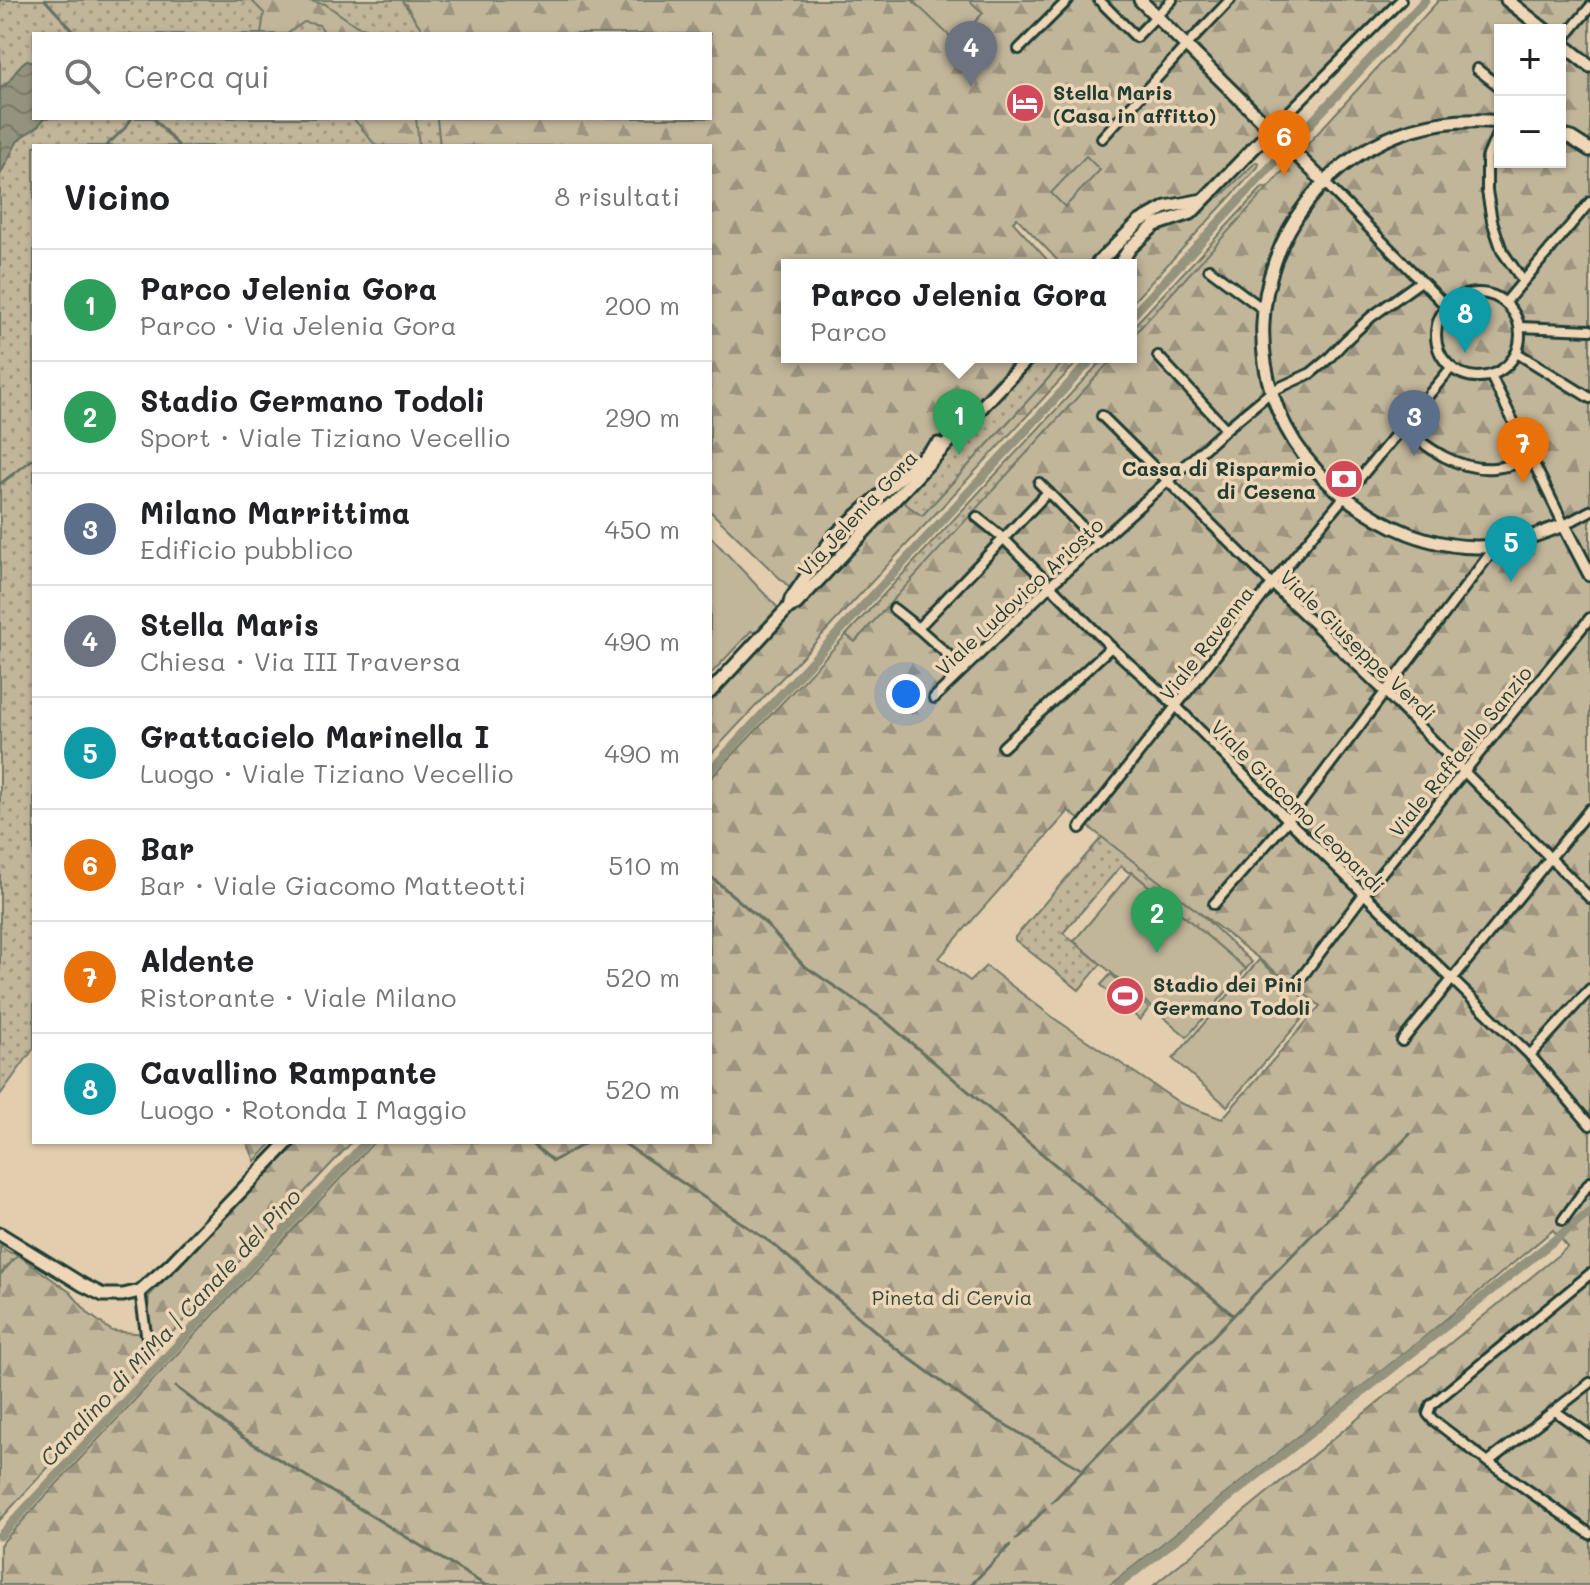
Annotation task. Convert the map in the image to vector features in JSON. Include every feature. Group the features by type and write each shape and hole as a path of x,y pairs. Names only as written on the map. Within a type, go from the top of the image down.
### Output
{"street":[{"path":"1019,49 1068,0"},
{"path":"1099,0 1136,37 1172,0"},
{"path":"1140,0 1447,307"},
{"path":"1102,138 1230,0"},
{"path":"1507,0 1537,24"},
{"path":"1123,259 1155,225 1191,213 1395,2"},
{"path":"1566,35 1590,7"},
{"path":"1566,47 1590,66"},
{"path":"1477,69 1494,82"},
{"path":"1494,123 1452,121 1401,134 1356,156 1324,182 1308,200 1279,254 1263,309 1263,344 1272,391 1290,436 1321,476 1344,498 1386,523 1430,541 1455,547 1496,546 1564,525 1590,511"},
{"path":"1566,137 1590,150"},
{"path":"1494,140 1487,158 1487,191 1492,221 1502,251 1523,281"},
{"path":"1102,259 1139,222 1166,207 1203,200"},
{"path":"1505,303 1590,202"},
{"path":"1209,269 1263,309"},
{"name":"Viale Ludovico Ariosto","path":"934,698 1097,542 1226,429 1272,391 1311,373 1371,317 1421,281"},
{"path":"1475,293 1496,297 1505,303 1515,314 1520,327 1517,353 1510,363 1491,376 1477,378 1451,368 1443,360 1436,339 1440,317 1447,307 1455,300 1475,293"},
{"path":"1520,327 1590,330"},
{"path":"1517,353 1590,398"},
{"path":"1158,356 1226,429"},
{"name":"Via Jelenia Gora","path":"712,690 1023,363"},
{"name":"Viale Ravenna","path":"1080,828 1272,584 1451,368"},
{"path":"1491,376 1590,575"},
{"name":"Via Jelenia Gora","path":"789,607 791,599 834,536 983,405"},
{"name":"Viale Giuseppe Verdi","path":"1102,416 1384,691 1590,898"},
{"path":"1402,427 1442,456 1463,466 1494,468 1532,460"},
{"path":"1039,483 1097,542"},
{"path":"918,628 1048,492"},
{"name":"Viale Giacomo Leopardi","path":"977,517 1003,538 1111,647 1176,706 1288,820 1530,1055 1590,1125"},
{"path":"1214,904 1288,820 1496,546"},
{"path":"894,609 964,669"},
{"name":"Viale Raffaello Sanzio","path":"1298,982 1364,894 1590,618"},
{"path":"1003,747 1111,647"},
{"path":"1402,1041 1590,809"},
{"path":"1530,1055 1590,989"},
{"path":"0,1234 103,1295 140,1291 170,1265 286,1144"},
{"path":"1563,1220 1590,1182"},
{"path":"1590,1274 1431,1405 1428,1414 1488,1462 1590,1534"},
{"path":"140,1291 146,1334"},
{"path":"1488,1462 1590,1383"},
{"path":"1555,1411 1590,1436"}],"green space":[{"path":"0,0 402,0 424,32 32,32 32,120 437,120 440,144 32,144 32,1051 0,1095"},
{"path":"251,0 305,0 325,4 357,26 382,32 324,32 319,25 304,22 290,32 261,32 264,13"},
{"path":"402,0 1401,0 1214,200 1256,162 1259,163 1137,298 1137,259 1056,259 1017,218 1013,222 1047,259 781,259 781,363 1012,363 954,424 830,535 792,590 712,513 712,144 440,144 437,120 712,120 712,32 424,32"},
{"path":"969,0 983,13 956,42 914,2"},
{"name":"Pineta di Cervia","path":"1439,0 1590,0 1590,1585 1154,1585 1568,1247 1553,1230 1422,1339 1110,1585 0,1585 0,1545 372,1144 712,1144 712,777 846,635 855,642 1109,363 1137,363 1137,331","holes":["1067,810 1320,1006 1222,1119 1180,1103 1055,1019 986,966 970,981 939,958"]},
{"path":"355,120 416,120 419,144 374,144"},
{"path":"1086,156 1100,170 1065,207 1051,193"},
{"path":"1263,187 1272,191 1137,337 1137,323"},
{"path":"1030,363 1062,363 921,517 899,499"},
{"path":"1062,363 1076,363 712,753 712,700 899,499 922,516"},
{"path":"1099,363 1113,363 855,642 846,635"},
{"path":"945,442 794,600 840,536"},
{"path":"712,538 778,608 756,633 751,631 712,673"},
{"path":"1109,829 1252,962 1246,969 1121,866 1063,933 1101,964 1079,990 1015,940"},
{"path":"1132,872 1246,969 1187,1037 1074,941"},
{"path":"1259,960 1313,1006 1227,1106 1173,1059"},
{"name":"Stadio dei Pini Germano Todoli","path":"1111,974 1149,1008 1140,1020 1101,985"},
{"path":"248,1144 271,1144 255,1161"},
{"path":"294,1144 350,1144 0,1520 0,1275 18,1255 70,1292 89,1314 112,1331 146,1334 149,1296"},
{"path":"0,1246 18,1255 0,1275"}],"water":[{"path":"27,60 32,61 32,120 43,120 17,142 0,175 0,88"}],"waterway":[{"path":"45,0 74,32"},
{"name":"Canalino di MiMa | Canale del Pino","path":"1137,311 1425,0"},
{"path":"108,144 131,120"},
{"path":"155,120 177,144"},
{"name":"Canalino di MiMa | Canale del Pino","path":"712,769 1088,363"},
{"path":"0,484 32,460"},
{"path":"712,878 765,923 803,965 884,1020 1233,1315"},
{"path":"1052,1502 1410,1134"},
{"name":"Canalino di MiMa | Canale del Pino","path":"0,1536 364,1144"},
{"path":"532,1144 553,1161 584,1144"},
{"path":"625,1144 773,1244 894,1347 980,1410 1083,1470"},
{"path":"1118,1585 1590,1212"},
{"path":"176,1387 242,1437 485,1585"},
{"path":"1016,1539 1045,1509"},
{"path":"971,1585 1010,1545"}],"place":[{"name":"Stella Maris","path":"971,87"},
{"name":"Stella Maris (Casa in affitto)","path":"1025,103"},
{"name":"Bar","path":"1284,176"},
{"name":"Cavallino Rampante","path":"1465,353"},
{"name":"Parco Jelenia Gora","path":"959,455"},
{"name":"Milano Marrittima","path":"1414,456"},
{"name":"Cassa di Risparmio di Cesena","path":"1344,479"},
{"name":"Aldente","path":"1523,483"},
{"name":"Grattacielo Marinella I","path":"1511,582"},
{"name":"Stadio Germano Todoli","path":"1157,953"},
{"name":"Stadio dei Pini Germano Todoli","path":"1125,996"}]}
